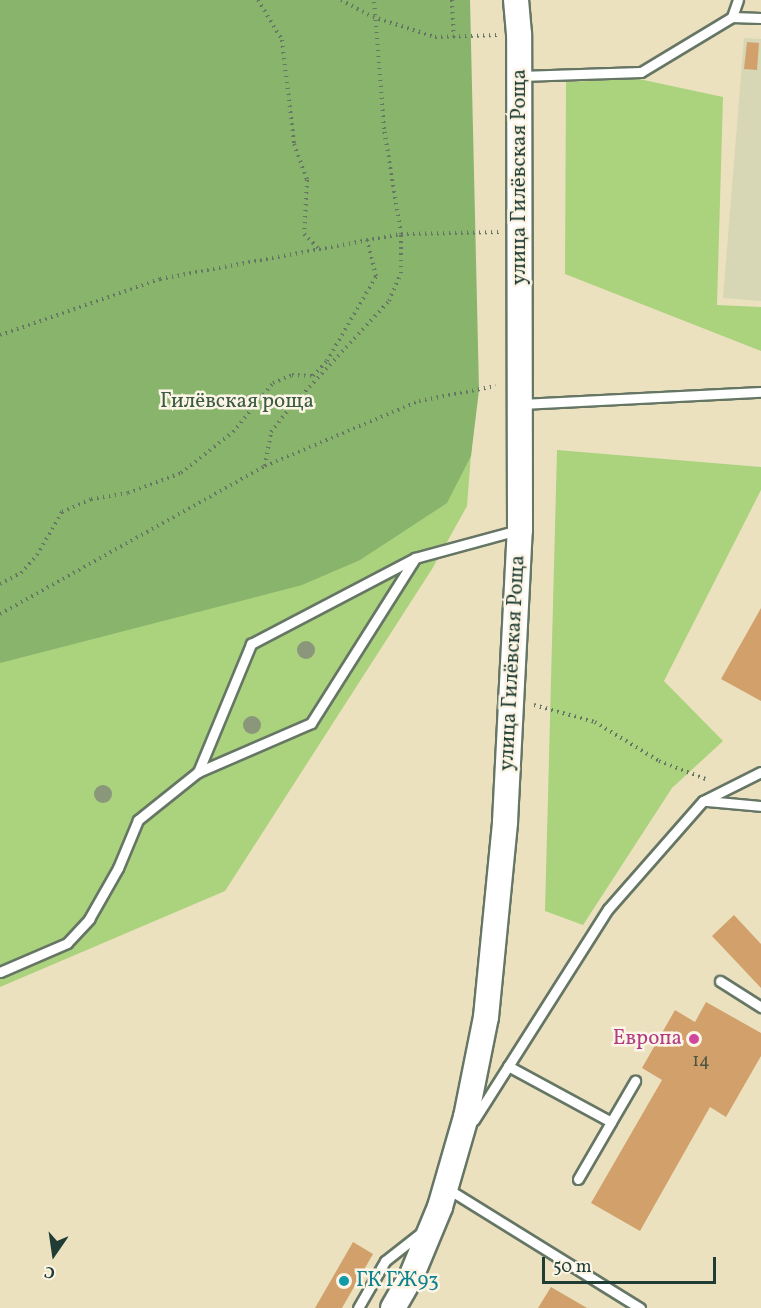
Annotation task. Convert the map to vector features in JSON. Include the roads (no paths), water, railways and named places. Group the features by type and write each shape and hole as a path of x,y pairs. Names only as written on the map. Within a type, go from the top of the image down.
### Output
{"street":[{"name":"улица Гилёвская Роща","path":"393,1308 433,1223 458,1145 486,1017 506,822 520,530 520,76 516,0"}],"lane":[{"path":"732,17 738,0"},
{"path":"520,76 641,72 732,17 761,18"},
{"path":"521,393 761,392"},
{"path":"198,772 251,644 415,558 520,530"},
{"path":"0,972 67,943 94,909 138,820 198,772 311,723 415,558"},
{"path":"458,1145 608,909 703,801 761,772"},
{"path":"703,801 761,806"},
{"path":"720,981 761,1007"},
{"path":"508,1066 557,1089 611,1122"},
{"path":"578,1179 635,1081"},
{"path":"446,1187 640,1308"},
{"path":"358,1308 385,1261 433,1223"}],"place":[{"name":"Европа","path":"694,1039"},
{"name":"ГК ГЖ93","path":"344,1281"}],"park label":[{"name":"Гилёвская роща","path":"237,402"}]}
